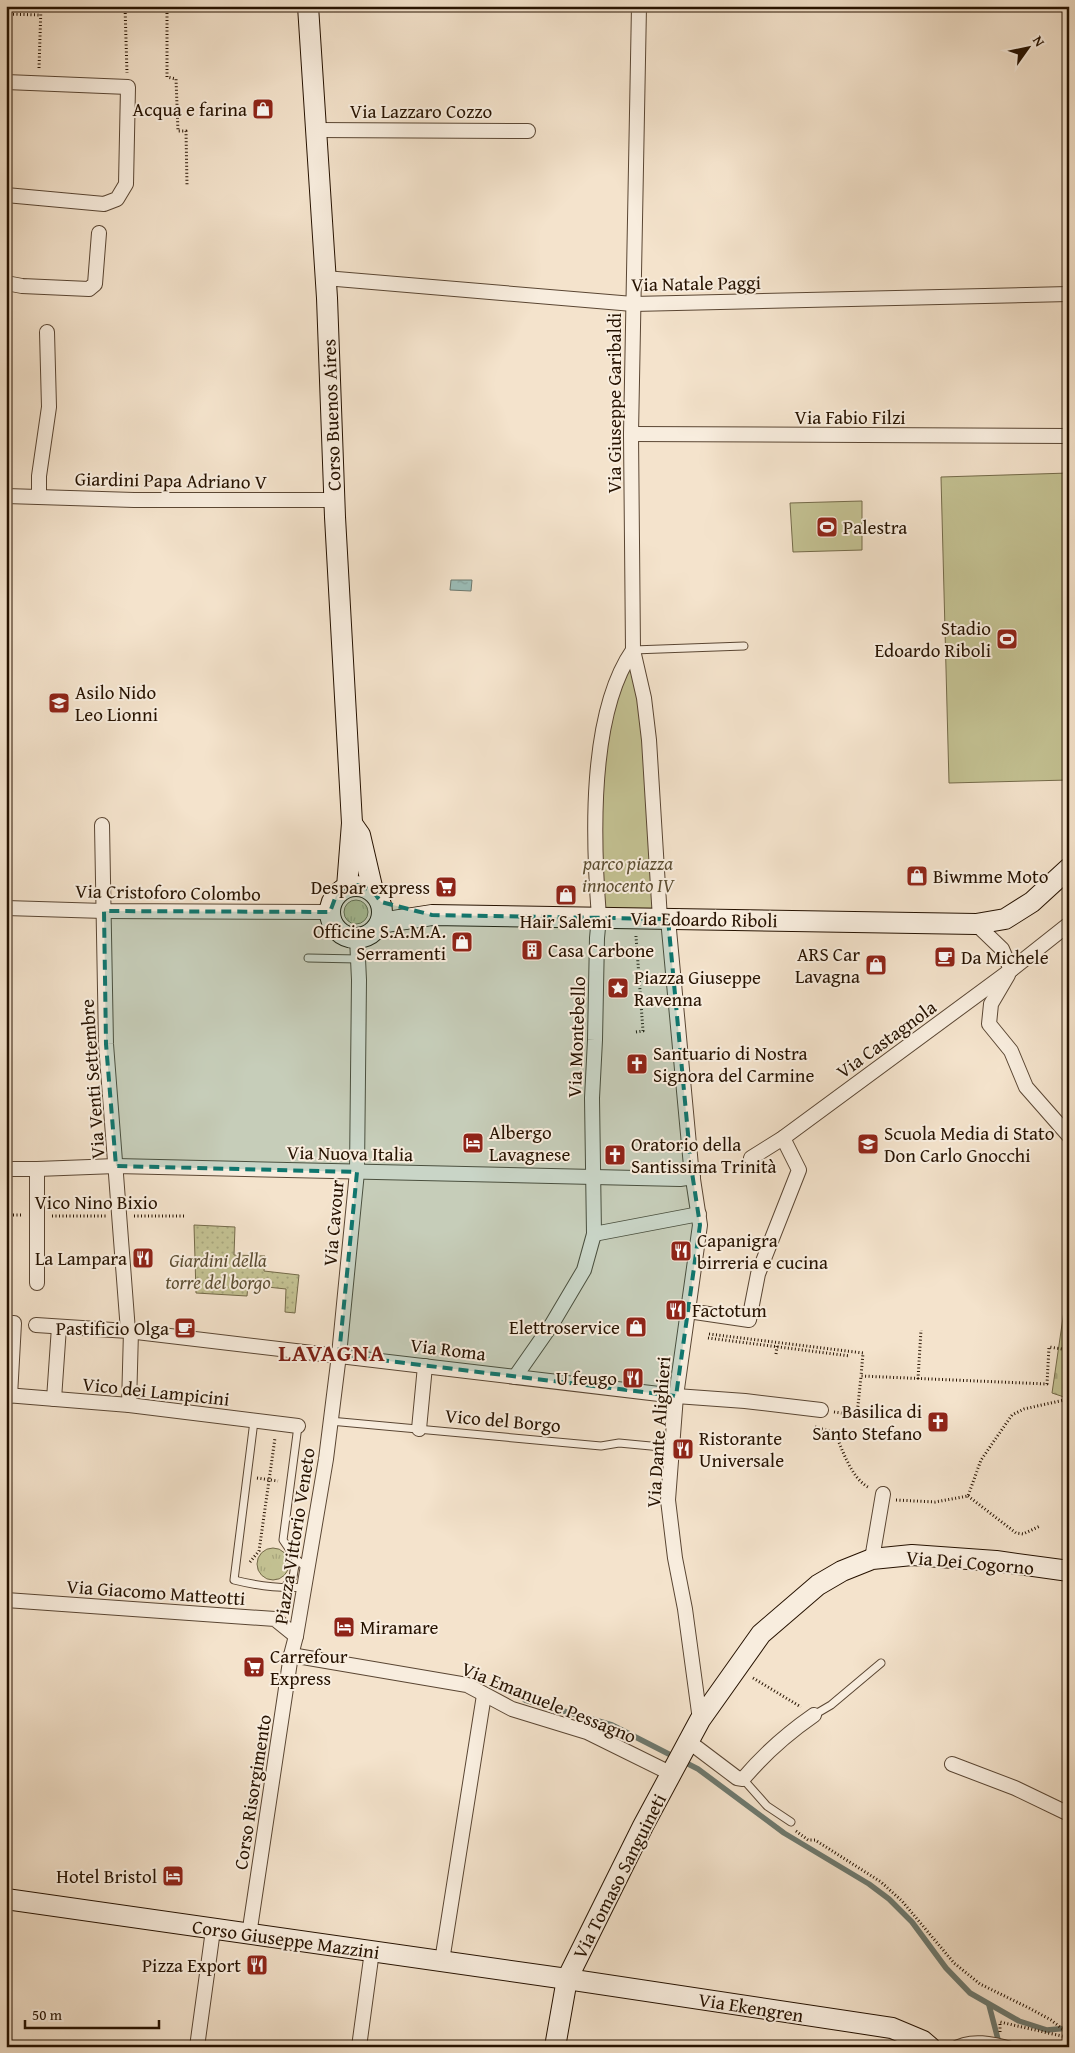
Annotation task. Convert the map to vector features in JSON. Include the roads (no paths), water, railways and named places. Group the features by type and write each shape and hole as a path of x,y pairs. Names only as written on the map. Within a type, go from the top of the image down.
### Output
{"street":[{"name":"Corso Buenos Aires","path":"308,6 325,278 334,500 352,823 347,887"},
{"name":"Via Giuseppe Garibaldi","path":"639,6 632,304 633,650 644,698 649,740 664,919"},
{"path":"6,82 128,87 126,184 117,199 104,204 6,195"},
{"name":"Via Lazzaro Cozzo","path":"315,130 528,130"},
{"path":"6,283 22,286 89,289 95,284 98,233"},
{"name":"Via Natale Paggi","path":"325,278 632,304 1069,294"},
{"path":"39,496 39,476 49,407 47,332"},
{"name":"Via Fabio Filzi","path":"631,434 1069,436"},
{"name":"Giardini Papa Adriano V","path":"6,496 143,500 334,500"},
{"name":"Via Montebello","path":"515,1376 552,1324 584,1270 594,1234 592,1098 595,1040 596,938 599,917 595,786 609,702 626,661 633,650"},
{"name":"Corso Buenos Aires","path":"352,823 360,835 377,897"},
{"name":"Via Venti Settembre","path":"102,825 106,1044 129,1331 129,1405"},
{"name":"Via Edoardo Riboli","path":"380,923 432,915 976,924 1005,919 1032,902 1069,868"},
{"path":"358,885 377,897 383,914 375,931 367,936 357,938 347,936 338,931 332,922 330,912 332,902 338,893 347,887 358,885"},
{"name":"Via Edoardo Riboli","path":"377,897 432,915"},
{"name":"Via Cristoforo Colombo","path":"6,908 104,911 330,912"},
{"name":"Via Dante Alighieri","path":"664,919 700,1225 676,1396 668,1500 700,1720"},
{"path":"976,924 1002,949 1011,970 991,1004 990,1024 1011,1051 1026,1086 1069,1136"},
{"name":"Via Castagnola","path":"751,1158 783,1138 1011,970 1069,924"},
{"name":"Via Cavour","path":"330,1421 339,1355 357,1172 357,938"},
{"path":"688,1311 749,1320 758,1274 800,1170 783,1138"},
{"name":"Via Nuova Italia","path":"6,1169 37,1170 116,1166 594,1178 680,1179 693,1177"},
{"path":"37,1170 37,1283"},
{"path":"594,1234 699,1214"},
{"path":"8,1395 10,1323"},
{"name":"Via Roma","path":"36,1325 129,1331 676,1396 821,1410"},
{"path":"54,1399 59,1327"},
{"path":"418,1429 425,1366"},
{"name":"Vico dei Lampicini","path":"8,1395 129,1405 298,1426"},
{"name":"Piazza Vittorio Veneto","path":"291,1655 304,1587 301,1564 326,1459 330,1421"},
{"path":"872,1559 883,1494"},
{"name":"Via Dei Cogorno","path":"686,1744 700,1720 761,1634 818,1585 842,1571 872,1559 912,1555 996,1561 1069,1572"},
{"name":"Via Giacomo Matteotti","path":"6,1600 274,1619 296,1636"},
{"name":"Via Emanuele Pessagno","path":"291,1655 467,1685 512,1709 586,1732 674,1770"},
{"name":"Corso Risorgimento","path":"249,1935 291,1655"},
{"path":"442,1961 484,1695"},
{"path":"686,1744 737,1778 742,1779 759,1760 793,1730 814,1715"},
{"name":"Via Tomaso Sanguineti","path":"555,2047 567,1979 686,1744"},
{"path":"952,1764 1014,1788 1067,1813"},
{"name":"Corso Giuseppe Mazzini","path":"6,1899 567,1979"},
{"path":"197,2047 213,1930"},
{"path":"360,2047 372,1951"},
{"name":"Via Ekengren","path":"567,1979 892,2028 923,2041 930,2047"}],"lane":[{"path":"633,650 744,646"},
{"path":"308,958 358,959"},
{"path":"254,1421 234,1580 284,1588 304,1587"},
{"name":"Vico del Borgo","path":"330,1421 601,1446 619,1443 672,1448"},
{"path":"284,1588 301,1564 283,1540 298,1426"},
{"path":"814,1715 831,1705 881,1663"},
{"path":"742,1779 767,1806 791,1822"},
{"path":"951,2047 961,2040 969,2039 991,2041 1017,2047"}],"water":[{"path":"451,580 472,580 471,591 450,590"}],"waterway":[{"path":"525,1700 612,1725 698,1769 784,1833 869,1884 889,1899 912,1922 946,1968 970,1993 1019,2021 1047,2030 1069,2028"},
{"path":"989,2005 1000,2047"}],"place":[{"name":"Acqua e farina","path":"263,109"},
{"name":"Palestra","path":"827,527"},
{"name":"Stadio Edoardo Riboli","path":"1007,639"},
{"name":"Asilo Nido Leo Lionni","path":"59,703"},
{"name":"Biwmme Moto","path":"917,876"},
{"name":"Despar express","path":"446,887"},
{"name":"Hair Salemi","path":"566,895"},
{"name":"Officine S.A.M.A. Serramenti","path":"462,942"},
{"name":"Casa Carbone","path":"532,950"},
{"name":"Da Michele","path":"945,957"},
{"name":"ARS Car Lavagna","path":"876,965"},
{"name":"Piazza Giuseppe Ravenna","path":"618,988"},
{"name":"Santuario di Nostra Signora del Carmine","path":"637,1064"},
{"name":"Albergo Lavagnese","path":"473,1143"},
{"name":"Scuola Media di Stato Don Carlo Gnocchi","path":"868,1144"},
{"name":"Oratorio della Santissima Trinità","path":"615,1155"},
{"name":"Capanigra birreria e cucina","path":"681,1251"},
{"name":"La Lampara","path":"143,1258"},
{"name":"Factotum","path":"676,1310"},
{"name":"Elettroservice","path":"636,1327"},
{"name":"Pastificio Olga","path":"185,1328"},
{"name":"U feugo","path":"633,1378"},
{"name":"Basilica di Santo Stefano","path":"938,1422"},
{"name":"Ristorante Universale","path":"683,1449"},
{"name":"Miramare","path":"344,1627"},
{"name":"Carrefour Express","path":"254,1667"},
{"name":"Hotel Bristol","path":"173,1876"},
{"name":"Pizza Export","path":"257,1965"}],"district":[{"name":"LAVAGNA","path":"332,1352"}],"park label":[{"name":"parco piazza innocento IV","path":"628,874"},
{"name":"Giardini della torre del borgo","path":"218,1271"}]}
